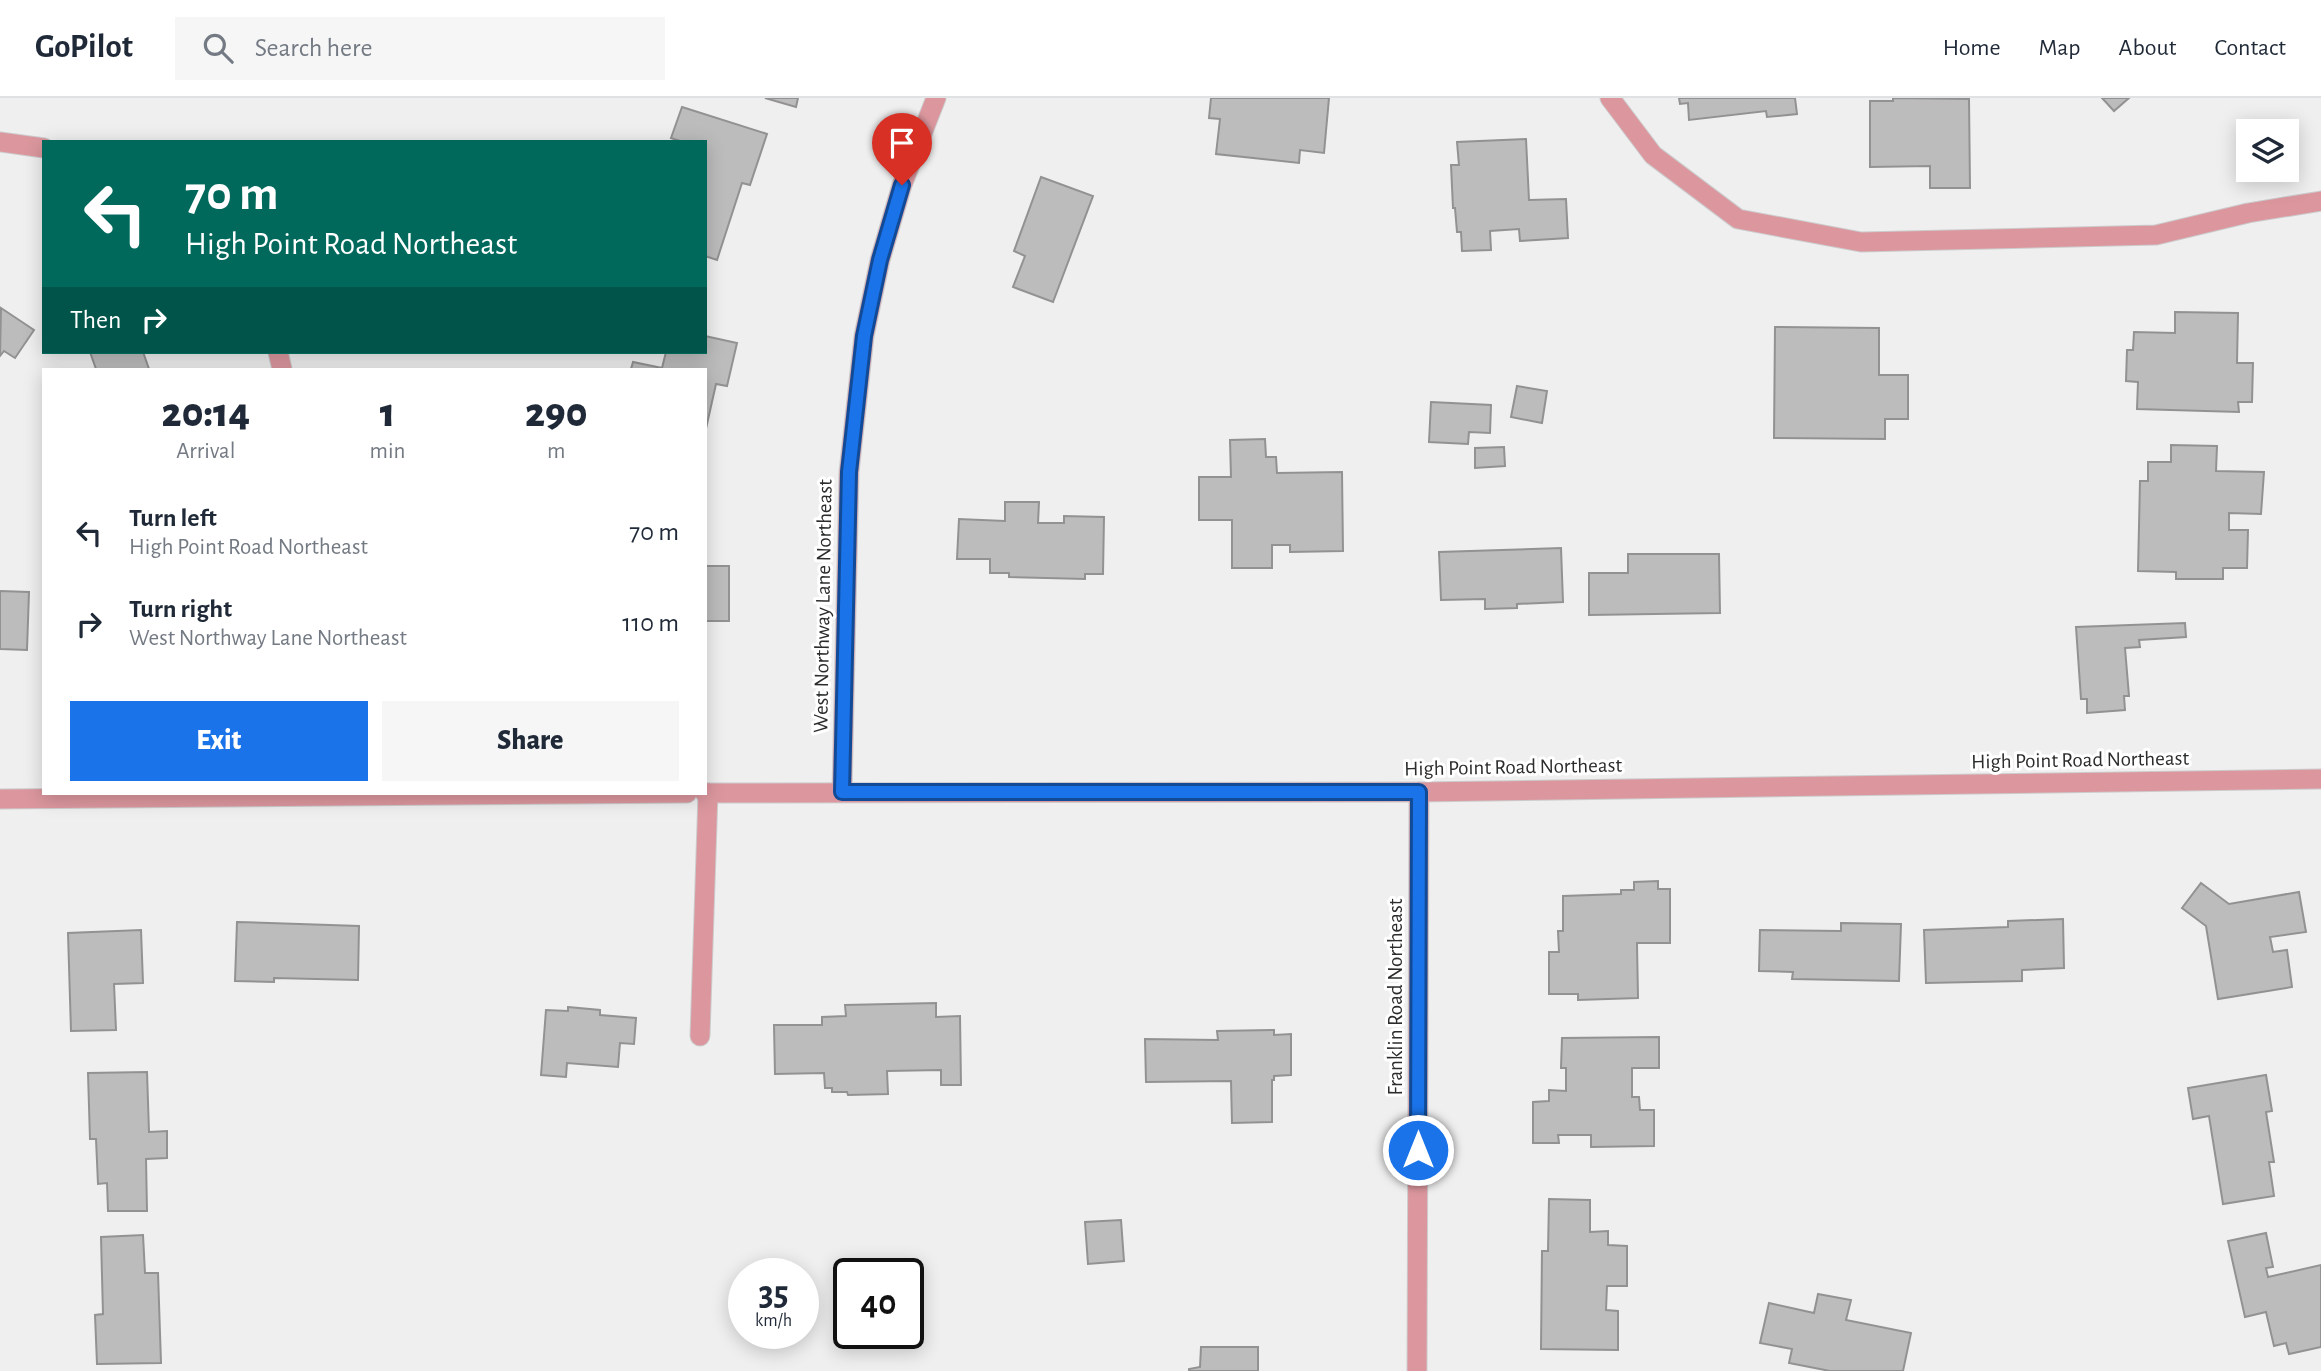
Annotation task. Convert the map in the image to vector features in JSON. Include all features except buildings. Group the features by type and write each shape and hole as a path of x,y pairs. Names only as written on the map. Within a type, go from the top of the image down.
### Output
{"street":[{"name":"West Northway Lane Northeast","path":"842,792 849,472 864,336 880,260 902,185 936,98"},
{"path":"1610,98 1653,155 1738,219 1861,242 2156,235 2248,213 2321,201"},
{"path":"0,142 42,148"},
{"name":"High Point Road Northeast","path":"707,793 1419,792 2321,779"},
{"name":"Franklin Road Northeast","path":"1417,1371 1419,792"},
{"path":"0,799 230,795"},
{"path":"700,1036 707,795"}],"route":[{"path":"902,185 880,260 864,336 849,472 842,792 1419,792 1418,1150"}]}
